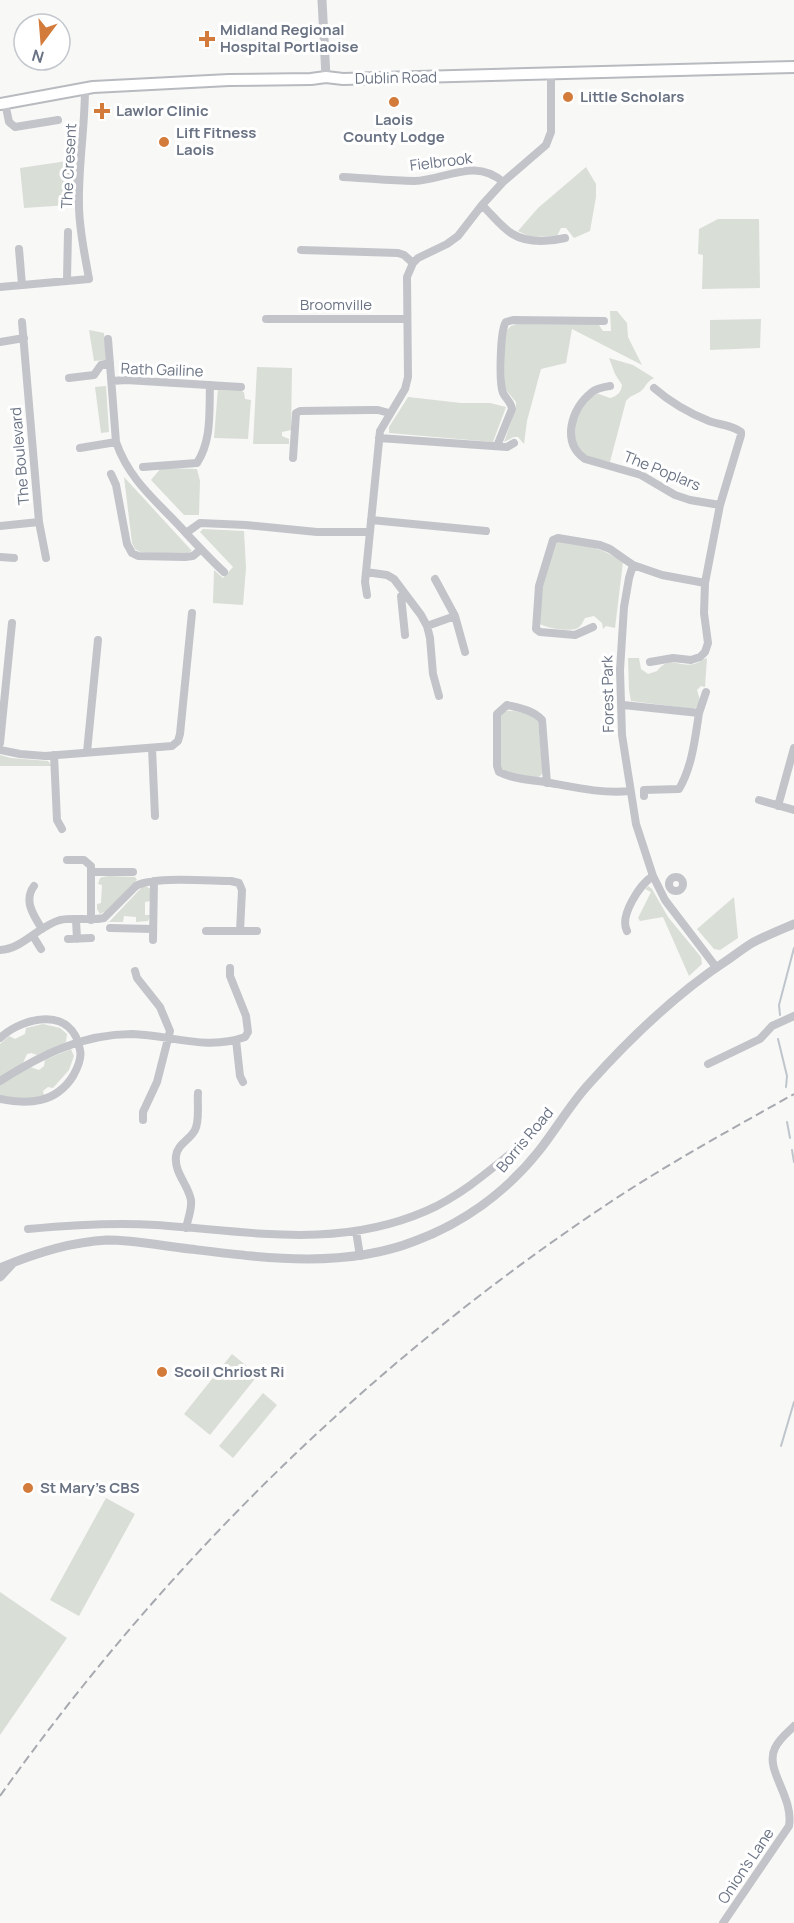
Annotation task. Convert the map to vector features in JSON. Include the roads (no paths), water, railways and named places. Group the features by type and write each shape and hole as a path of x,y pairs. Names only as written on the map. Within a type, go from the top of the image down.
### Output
{"main road":[{"name":"Dublin Road","path":"3,104 85,88 228,80 311,79 326,76 343,79 794,68"}],"street":[{"path":"322,0 326,76"},
{"path":"367,595 365,582 380,431 407,383 407,277 413,263 458,236 503,182 549,141 551,75"},
{"name":"The Cresent","path":"67,280 89,279 76,183 85,122 85,88"},
{"path":"3,104 9,122 15,127 58,120"},
{"path":"72,166 76,183 73,199"},
{"name":"Fielbrook","path":"343,177 415,181 459,171 486,171 493,173 503,182"},
{"path":"482,205 516,238 538,241 565,237"},
{"path":"0,287 67,280 68,232"},
{"path":"19,249 22,285"},
{"path":"302,250 398,253 413,263"},
{"name":"Broomville","path":"266,319 407,319"},
{"path":"497,446 512,409 502,389 501,334 506,322 513,320 604,321"},
{"name":"The Boulevard","path":"22,322 39,522 46,558"},
{"path":"0,342 24,338"},
{"name":"Rath Gailine","path":"108,339 116,441 127,468 139,485 224,572"},
{"name":"Rath Gailine","path":"69,378 94,375 101,365 110,363"},
{"name":"Rath Gailine","path":"112,381 241,387"},
{"name":"Rath Gailine","path":"143,467 197,463 204,453 208,438 210,385"},
{"name":"The Poplars","path":"610,386 591,393 576,412 570,438 578,454 585,459 641,475 668,491 690,500 720,505"},
{"path":"650,662 673,658 691,660 700,657 705,652 708,643 704,613 705,583 720,505 741,432 695,414 670,401 654,388"},
{"path":"293,458 296,413 300,411 378,410 389,413"},
{"path":"379,438 507,447 514,443"},
{"path":"80,448 116,441"},
{"path":"111,474 116,485 127,544 132,553 138,556 185,557 193,556 200,550"},
{"path":"371,520 486,531"},
{"path":"0,526 39,522"},
{"path":"186,533 200,523 317,532 370,532"},
{"path":"593,627 575,635 540,632 536,629 538,586 553,540 558,538 600,545 633,565 662,575 705,583"},
{"path":"0,557 14,558"},
{"name":"Forest Park","path":"633,565 626,592 620,670 622,735 638,832 652,876 665,890 681,923 716,967"},
{"path":"366,572 387,575 394,579 427,626 433,675 439,696"},
{"path":"435,579 455,616 465,652"},
{"path":"404,593 401,596 405,635"},
{"path":"0,750 20,754 54,755 172,746 179,739 192,613"},
{"path":"427,626 455,616"},
{"path":"0,743 12,623"},
{"path":"87,752 98,640"},
{"path":"644,796 644,790 679,789 690,760 699,713 706,692"},
{"path":"547,783 542,720 537,714 507,705 497,714 499,772 514,777 547,783 589,790 618,793 630,791"},
{"path":"622,705 699,713"},
{"path":"152,748 155,816"},
{"path":"778,806 794,748"},
{"path":"54,755 57,820 62,829"},
{"path":"759,800 794,810"},
{"path":"67,860 87,861 91,866 91,920"},
{"path":"91,872 133,872"},
{"path":"627,931 625,917 643,882 652,876"},
{"path":"153,940 154,881"},
{"path":"0,950 12,947 62,920 104,918 142,882 154,881 231,881 239,883 242,890 240,931"},
{"path":"34,886 29,896 29,903 42,929"},
{"path":"76,920 73,939 91,938"},
{"name":"Borris Road","path":"0,1268 62,1245 108,1240 312,1259 360,1256 413,1242 434,1233 471,1212 515,1178 610,1060 672,1000 750,944 794,924"},
{"path":"110,928 153,929"},
{"path":"206,931 257,931"},
{"path":"33,936 41,949"},
{"path":"0,1081 36,1059 78,1042 112,1035 132,1034 197,1043 236,1040 245,1037 248,1032 246,1016 230,976 230,968"},
{"path":"135,971 137,978 163,1013 168,1023 169,1038 157,1082 143,1112 143,1120"},
{"path":"708,1064 760,1039 772,1026 794,1016"},
{"path":"0,1038 19,1024 47,1018 62,1023 74,1033 80,1054 77,1067 68,1083 57,1094 44,1100 31,1102 0,1099"},
{"path":"236,1040 240,1076 243,1082"},
{"path":"186,1228 191,1209 191,1198 176,1168 177,1155 178,1148 194,1133 197,1126 198,1093"},
{"path":"28,1229 101,1224 186,1228 285,1237 321,1236 356,1231 406,1219 444,1202 459,1194 516,1149"},
{"path":"356,1231 360,1256"},
{"name":"Borris Road","path":"0,1277 14,1262"},
{"name":"Onion's Lane","path":"723,1923 789,1826 791,1812 773,1765 773,1753 776,1745 794,1726"}],"waterway":[{"path":"780,1015 779,1005 794,948"},
{"path":"778,1039 787,1076 786,1087"},
{"path":"787,1122 790,1138"},
{"path":"792,1150 794,1162"},
{"path":"781,1446 794,1402"}],"railway":[{"path":"0,1796 63,1711 130,1629 273,1475 350,1403 430,1335 514,1270 600,1209 671,1164 794,1094"}],"place":[{"name":"Midland Regional Hospital Portlaoise","path":"207,39"},
{"name":"Little Scholars","path":"568,97"},
{"name":"Laois County Lodge","path":"394,102"},
{"name":"Lawlor Clinic","path":"102,111"},
{"name":"Lift Fitness Laois","path":"164,142"},
{"name":"Scoil Chriost Ri","path":"162,1372"},
{"name":"St Mary's CBS","path":"28,1488"}]}
